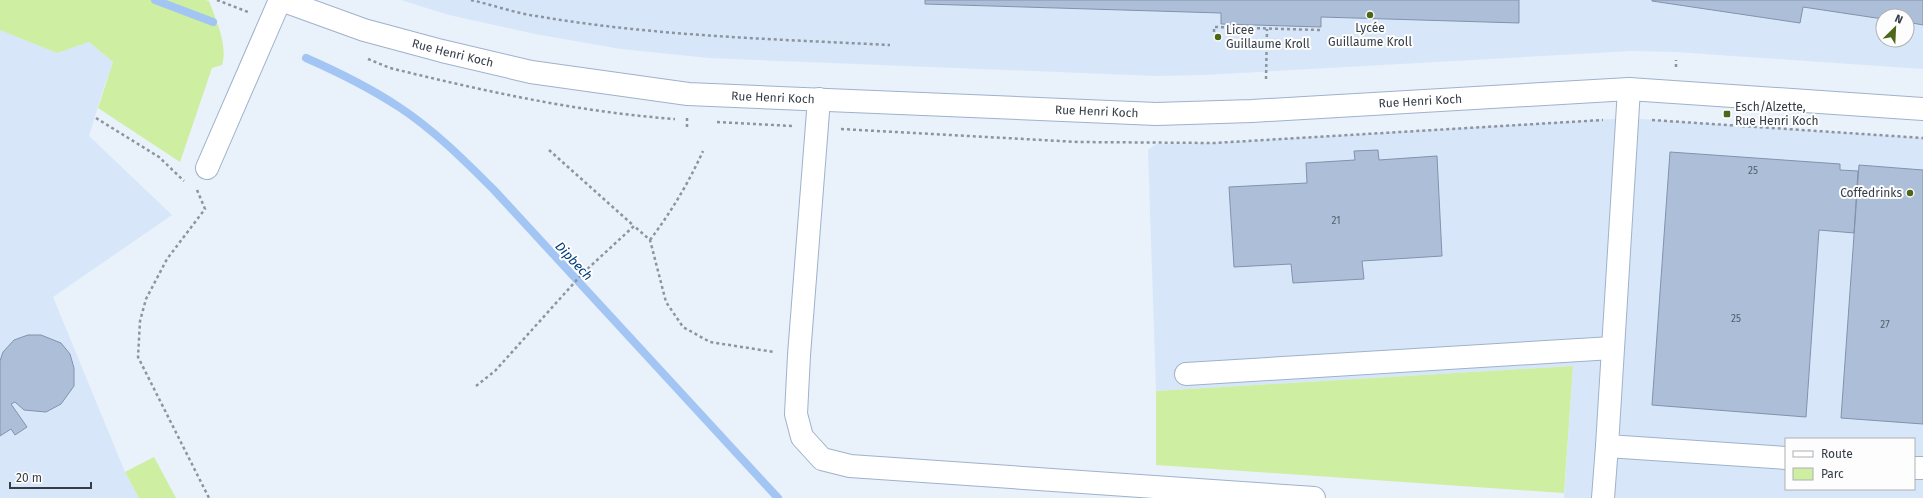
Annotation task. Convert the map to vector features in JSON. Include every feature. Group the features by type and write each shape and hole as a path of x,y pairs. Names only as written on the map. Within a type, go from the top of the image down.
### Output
{"street":[{"name":"Rue Henri Koch","path":"280,0 364,30 442,51 531,72 688,94 1156,114 1252,111 1629,89 1923,109"},
{"path":"206,168 280,0"},
{"path":"1604,498 1629,89"},
{"path":"819,99 799,355 796,414 802,437 822,459 850,466 1314,498"},
{"path":"1186,374 1612,348"},
{"path":"1606,446 1785,458"}],"path":[{"path":"472,0 535,16 619,27 712,36 890,45"},
{"path":"1214,32 1214,27 1321,30"},
{"path":"1266,79 1267,29"},
{"path":"96,118 159,157 186,182"},
{"path":"549,150 650,240 666,302 683,327 710,342 799,355"},
{"path":"650,240 671,212 685,189 703,151"},
{"path":"196,192 206,168"},
{"path":"191,187 196,192 205,209 167,259 146,299 140,321 138,357 209,498"},
{"path":"476,386 495,371 583,274 634,226"}],"shaded area":[{"name":"Licee Guillaume Kroll","path":"401,0 1923,0 1923,69 1676,52 1631,51 1204,75 1156,76 709,58 621,49 535,34 449,15"},
{"path":"0,30 57,53 89,42 113,62 89,136 172,215 53,297 125,472 139,498 0,498"},
{"path":"1627,118 1923,138 1923,498 1564,498 1573,366 1156,391 1148,150 1156,144 1214,143"}],"green space":[{"path":"0,0 209,1 218,24 222,41 222,65 212,68 180,162 98,108 113,62 89,42 57,53 0,30"},
{"path":"1573,366 1564,493 1156,465 1156,391"},
{"path":"154,457 176,498 139,498 125,472"}],"building":[{"name":"Lycée Guillaume Kroll","path":"925,0 1519,0 1519,23 1321,17 1321,27 1221,24 1221,13 925,4"},
{"path":"1923,0 1923,25 1915,24 1915,8 1875,8 1875,18 1803,7 1800,23 1652,1"},
{"path":"1378,150 1379,160 1437,156 1442,256 1362,261 1364,279 1293,283 1291,264 1234,267 1229,187 1307,183 1306,163 1355,160 1354,151"},
{"path":"1670,152 1840,164 1840,170 1858,171 1854,233 1819,230 1806,417 1652,405"},
{"path":"1859,165 1923,170 1923,424 1841,418"},
{"path":"28,335 41,335 61,343 70,354 74,368 74,386 61,404 46,412 24,410 15,402 11,404 27,427 15,435 11,429 0,436 0,361 3,352 14,340"}],"waterway":[{"path":"155,0 213,22"},
{"name":"Dipbech","path":"306,58 377,93 412,116 437,135 494,190 778,498"}],"place":[{"name":"Lycée Guillaume Kroll","path":"1370,15"},
{"name":"Licee Guillaume Kroll","path":"1218,37"},
{"name":"Esch/Alzette, Rue Henri Koch","path":"1727,114"},
{"name":"Coffedrinks","path":"1910,193"}]}
